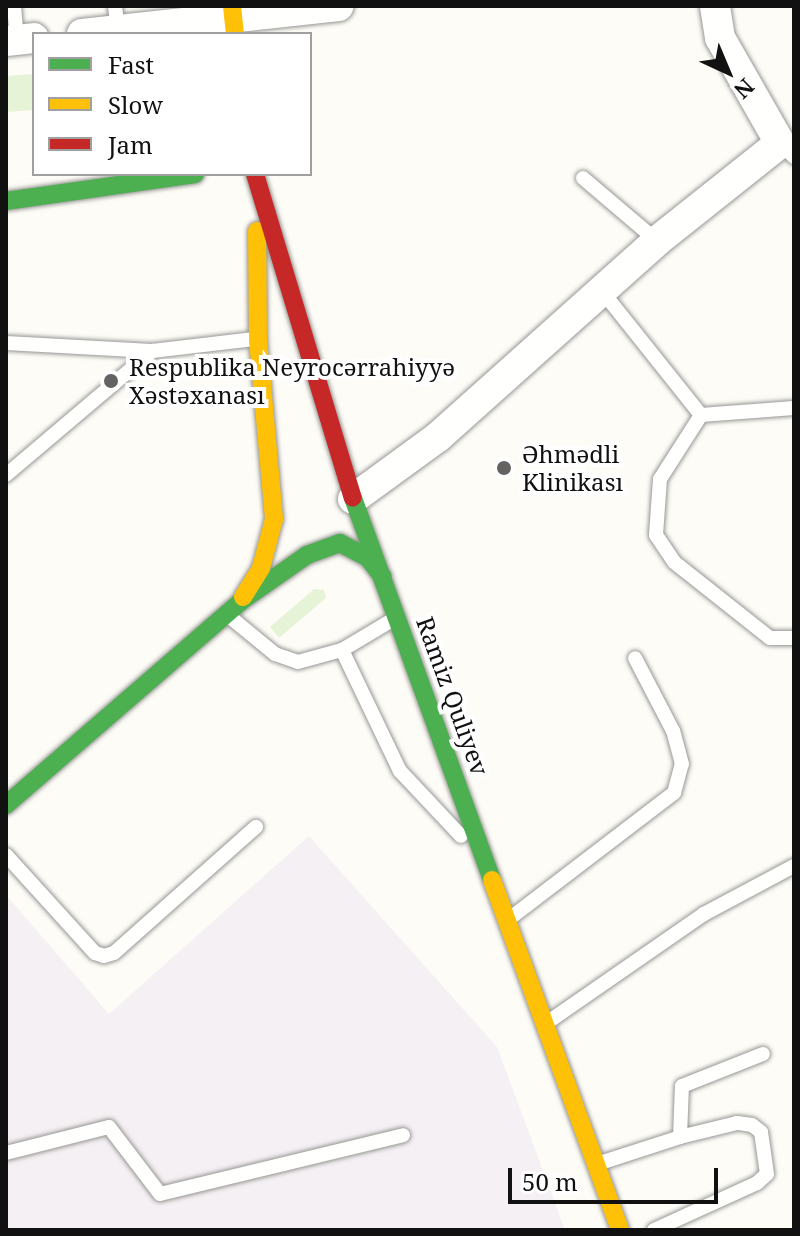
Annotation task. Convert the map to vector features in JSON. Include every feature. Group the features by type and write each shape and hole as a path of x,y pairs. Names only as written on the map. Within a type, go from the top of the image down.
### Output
{"main road":[{"path":"6,201 181,176"},
{"path":"219,177 256,180 258,339 274,519 261,568 233,608"},
{"name":"Ramiz Quliyev","path":"256,180 347,504 400,616 620,1230"},
{"path":"6,805 319,530"},
{"path":"233,608 325,545 354,548 384,578"}],"street":[{"path":"86,32 117,18 233,20 338,6"},
{"path":"347,504 438,437 657,241 787,150 720,38 715,6"}],"lane":[{"path":"14,6 19,40"},
{"path":"583,178 657,241"},
{"path":"602,291 701,415"},
{"path":"6,343 152,351 258,339"},
{"path":"6,475 152,351"},
{"path":"701,415 794,408"},
{"path":"701,415 660,479 656,535 674,562 770,638 794,638"},
{"path":"233,608 275,654 298,662 342,650 400,616"},
{"path":"342,650 400,771 489,866"},
{"path":"509,919 674,793 682,764 673,731 635,658"},
{"path":"6,855 95,953 104,956 114,953 256,827"},
{"path":"548,1022 704,914 794,866"},
{"path":"680,1137 682,1086 763,1054"},
{"path":"596,1164 680,1137 737,1123 752,1125 761,1132 767,1174 757,1183 654,1230"},
{"path":"6,1153 109,1127 160,1194 403,1135"}],"shaded area":[{"path":"309,836 497,1047 565,1230 6,1230 6,895 109,1014"}],"green space":[{"path":"32,74 32,110 6,112 6,76"},
{"path":"314,589 324,590 326,598 279,638 270,627"}],"traffic: fast":[{"path":"6,201 181,176"},
{"path":"353,498 492,880"},
{"path":"6,805 240,602 307,555 340,543 368,558 383,577"}],"traffic: slow":[{"path":"232,6 235,32"},
{"path":"243,597 261,568 274,519 258,339 257,231"},
{"path":"492,880 620,1230"}],"traffic: jam":[{"path":"256,176 353,498"}],"place":[{"name":"Respublika Neyrocərrahiyyə Xəstəxanası","path":"111,381"},
{"name":"Əhmədli Klinikası","path":"504,468"}]}
